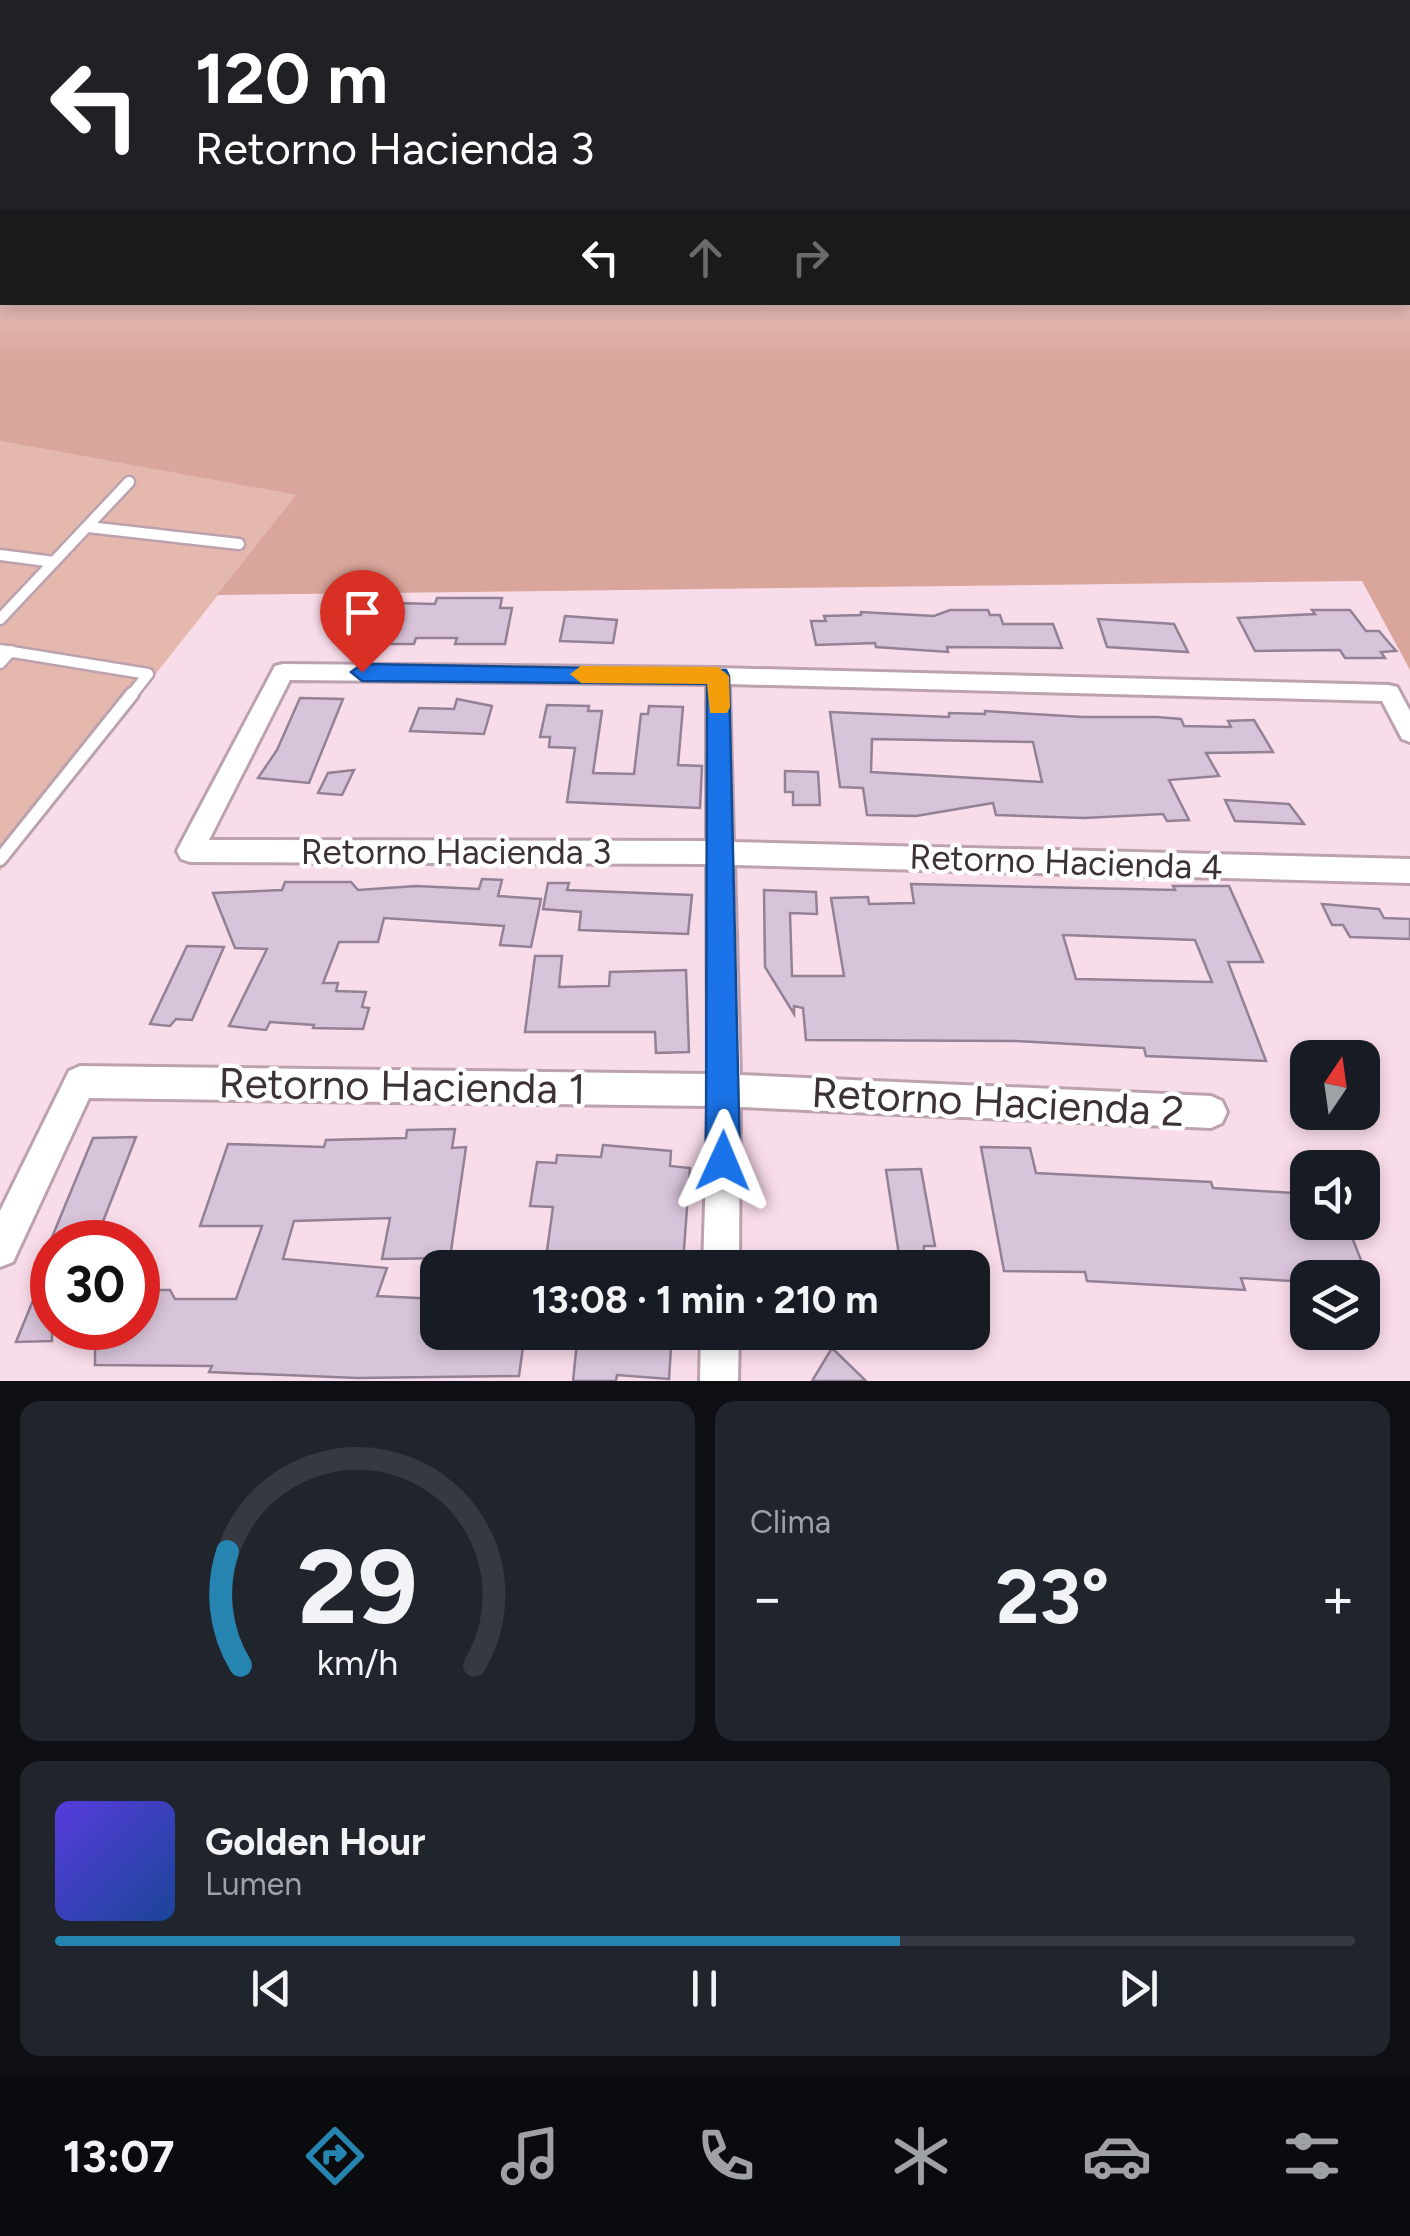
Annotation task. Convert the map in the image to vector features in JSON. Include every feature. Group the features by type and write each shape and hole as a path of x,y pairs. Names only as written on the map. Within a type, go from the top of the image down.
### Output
{"street":[{"name":"Retorno Hacienda 3","path":"718,676 282,672 190,851 722,852"},
{"path":"721,1250 724,1090 718,676 1389,692 1410,733"},
{"name":"Retorno Hacienda 4","path":"722,852 1410,871"},
{"name":"Retorno Hacienda 1","path":"0,1249 80,1082 724,1090"},
{"name":"Retorno Hacienda 2","path":"724,1090 1212,1112"},
{"path":"720,1350 720,1381"}],"lane":[{"path":"0,619 129,482"},
{"path":"88,526 239,544"},
{"path":"0,554 54,562"},
{"path":"0,663 5,650 148,674 0,858"}],"shaded area":[{"path":"0,305 1410,305 1410,670 1362,581 217,595 296,495 0,441"},
{"path":"0,441 297,495 0,871"}],"building":[{"path":"437,598 502,598 500,608 512,608 505,644 455,644 457,638 416,638 414,644 379,644 394,603 435,604"},
{"path":"950,610 988,610 990,615 1000,615 1003,624 1053,624 1062,648 947,647 948,652 876,647 875,643 816,645 811,621 861,612 934,616"},
{"path":"1312,610 1350,610 1366,631 1379,631 1396,651 1381,652 1385,658 1345,658 1340,650 1255,651 1238,618 1315,614"},
{"path":"565,616 617,620 613,643 560,641"},
{"path":"1098,619 1174,624 1188,652 1107,647"},
{"path":"300,698 343,699 309,783 258,778 277,750"},
{"path":"457,699 492,706 484,734 410,731 419,708 454,709"},
{"path":"547,705 589,706 588,711 602,711 593,773 634,774 641,714 648,714 649,706 683,707 678,765 702,766 700,808 567,802 575,748 549,747 550,737 540,737"},
{"path":"830,712 949,717 949,713 1157,717 1181,719 1184,726 1231,727 1228,721 1254,720 1273,752 1206,753 1219,776 1169,780 1189,820 1167,821 1163,814 1084,818 996,815 993,803 916,816 867,815 863,788 840,787","holes":["872,739 1033,742 1042,782 871,772"]},
{"path":"354,770 342,795 318,793 328,773"},
{"path":"785,771 818,772 820,805 793,805 793,792 785,792"},
{"path":"1225,800 1289,804 1304,824 1235,821"},
{"path":"482,879 502,880 498,896 541,899 531,947 500,945 504,926 384,918 378,942 339,942 323,983 338,983 336,991 366,992 362,1007 369,1008 363,1029 270,1022 266,1030 229,1026 267,949 235,948 213,893 282,890 285,882 351,882 358,890 416,886 479,889"},
{"path":"548,883 569,883 567,890 692,895 688,934 579,930 581,912 543,909"},
{"path":"911,884 1175,890 1173,886 1229,886 1263,962 1228,962 1266,1061 1146,1056 1144,1048 1016,1041 806,1040 803,1008 794,1006 794,1014 765,967 764,890 816,892 817,914 790,913 792,976 844,976 831,898 868,897 869,904 914,903","holes":["1063,935 1195,940 1212,982 1076,979"]},
{"path":"1322,904 1379,909 1384,918 1410,919 1410,939 1350,937 1343,925 1332,925"},
{"path":"187,946 224,947 192,1020 176,1019 170,1026 150,1024"},
{"path":"535,956 562,956 559,987 609,986 610,972 686,970 689,1052 656,1053 655,1032 525,1032"},
{"path":"455,1129 452,1148 466,1147 451,1250 420,1250 420,1258 382,1259 390,1218 294,1221 283,1259 387,1268 377,1296 420,1298 420,1350 523,1350 519,1376 358,1378 209,1372 212,1366 95,1365 95,1350 160,1350 160,1290 170,1290 175,1299 236,1299 262,1226 200,1226 228,1144 324,1147 326,1140 406,1138 407,1130"},
{"path":"136,1137 104,1220 59,1220 93,1138"},
{"path":"603,1145 671,1151 670,1166 690,1168 684,1250 547,1250 553,1207 530,1206 537,1162 556,1163 557,1155 601,1157"},
{"path":"981,1147 1030,1148 1036,1173 1211,1182 1213,1188 1290,1193 1290,1240 1353,1240 1361,1260 1290,1260 1290,1281 1241,1278 1245,1290 1087,1281 1085,1272 1004,1271"},
{"path":"921,1169 935,1246 898,1250 886,1170"},
{"path":"30,1308 30,1342 16,1342"},
{"path":"576,1350 671,1350 669,1379 617,1375 616,1381 573,1381"},
{"path":"834,1350 866,1381 812,1381"}],"slow traffic":[{"path":"581,674 718,676 719,707"}],"route":[{"path":"362,672 718,676 723,1161"}]}
